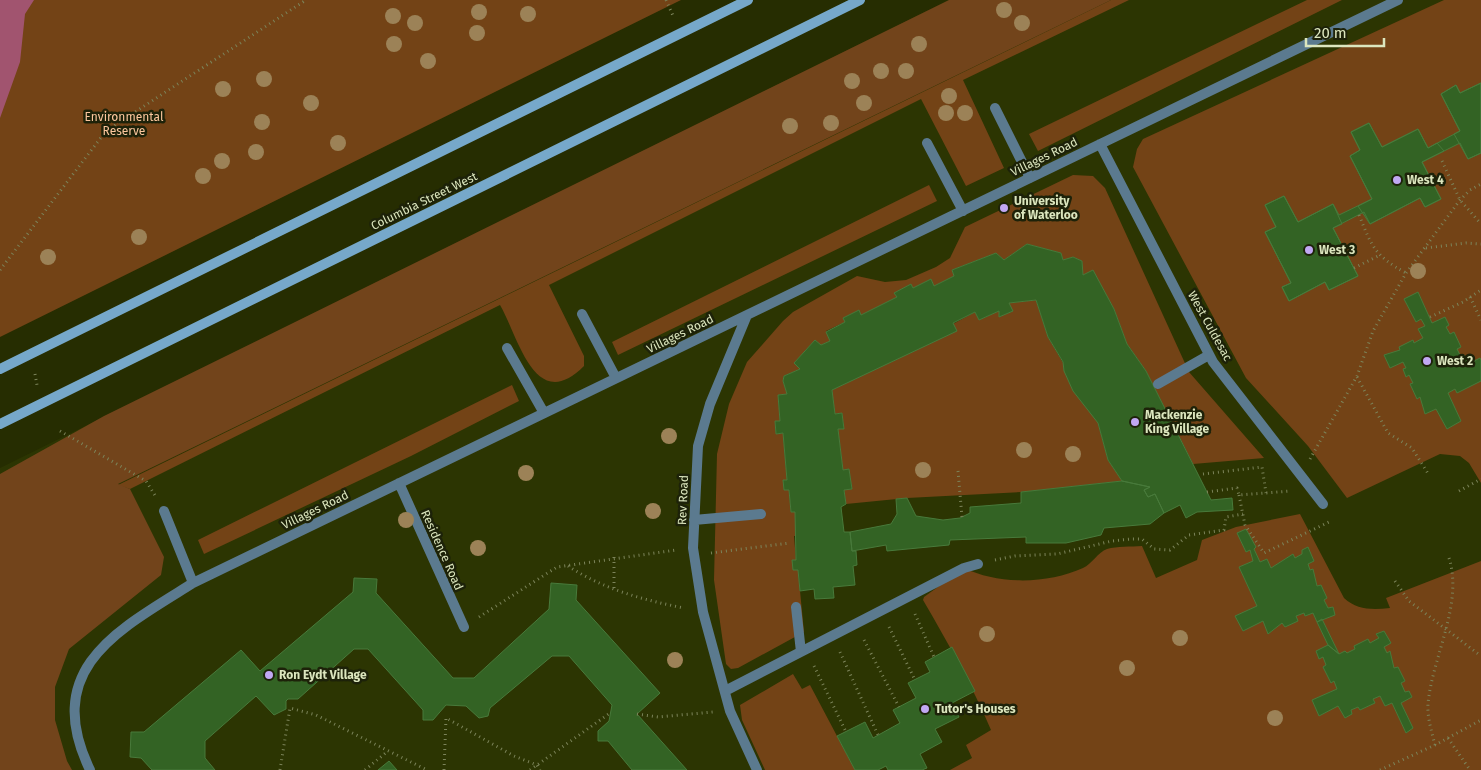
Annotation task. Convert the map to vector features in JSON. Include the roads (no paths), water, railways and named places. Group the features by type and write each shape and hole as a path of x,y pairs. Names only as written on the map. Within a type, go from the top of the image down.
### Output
{"main road":[{"path":"0,369 748,0"},
{"name":"Columbia Street West","path":"0,424 860,0"}],"lane":[{"name":"Villages Road","path":"90,770 81,751 74,709 75,690 81,677 105,645 120,631 193,583 1398,0"},
{"path":"995,108 1030,178"},
{"path":"927,143 963,211"},
{"name":"West Culdesac","path":"1100,144 1210,355 1311,490 1324,504"},
{"path":"582,314 616,378"},
{"name":"Rev Road","path":"747,315 710,404 698,446 694,551 703,612 730,711 757,770"},
{"path":"507,348 544,413"},
{"path":"1158,384 1210,355"},
{"name":"Residence Road","path":"398,483 464,627"},
{"path":"164,510 193,583"},
{"path":"694,520 761,514"},
{"path":"725,691 964,568 978,564"},
{"path":"796,607 803,651"}],"place":[{"name":"West 4","path":"1397,180"},
{"name":"University of Waterloo","path":"1004,208"},
{"name":"West 3","path":"1309,250"},
{"name":"West 2","path":"1427,361"},
{"name":"Mackenzie King Village","path":"1135,422"},
{"name":"Ron Eydt Village","path":"269,675"},
{"name":"Tutor's Houses","path":"925,709"}],"park label":[{"name":"Environmental Reserve","path":"124,124"}]}
